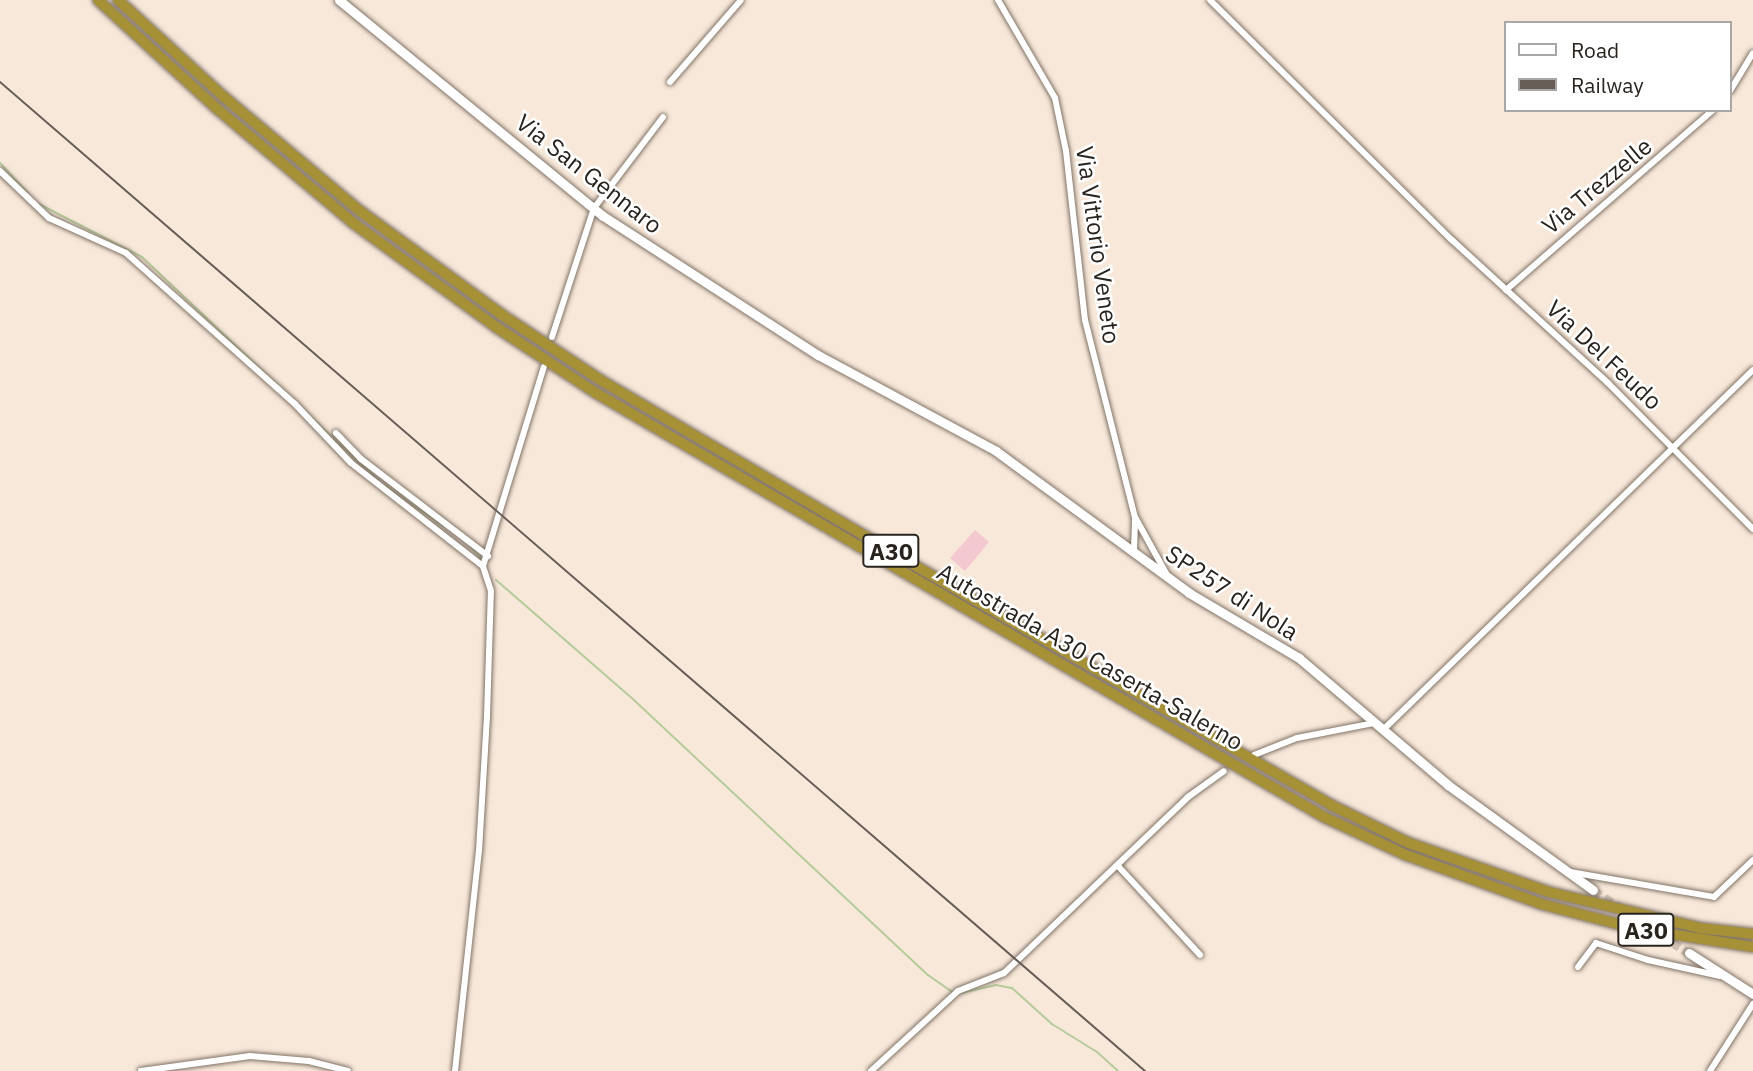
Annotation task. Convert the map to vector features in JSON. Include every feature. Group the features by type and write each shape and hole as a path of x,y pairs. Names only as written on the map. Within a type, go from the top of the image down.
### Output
{"highway":[{"name":"Autostrada A30 Caserta-Salerno","path":"98,0 215,107 353,223 496,327 596,393 1324,817 1406,855 1541,904 1633,928 1753,947"},
{"name":"Autostrada A30 Caserta-Salerno","path":"118,0 224,97 360,211 502,315 602,381 1319,798 1409,843 1549,892 1687,926 1753,934"}],"street":[{"name":"Via San Gennaro","path":"339,0 594,208 828,361"},
{"path":"670,82 741,0"},
{"name":"Via Vittorio Veneto","path":"998,0 1055,97 1066,151 1085,320 1135,517 1171,581"},
{"path":"1210,0 1506,290"},
{"path":"1732,88 1753,53"},
{"name":"Via Trezzelle","path":"1506,290 1711,112"},
{"path":"552,337 594,208 663,117"},
{"path":"0,172 49,218 127,254 295,404 351,463 483,566 491,591 487,716 479,851 455,1071"},
{"name":"Via Del Feudo","path":"1506,290 1753,528"},
{"name":"SP257 di Nola","path":"828,361 971,435 1134,550 1171,581 1299,658 1512,835 1593,890"},
{"path":"483,566 544,367"},
{"path":"1383,730 1436,682 1487,625 1675,450 1753,370"},
{"path":"336,433 361,458 488,556"},
{"path":"1134,550 1135,517"},
{"path":"1118,539 1128,538 1134,530"},
{"path":"1254,755 1297,738 1374,723"},
{"path":"871,1071 958,991 1004,973 1188,797 1224,771"},
{"path":"1565,871 1714,897 1753,860"},
{"path":"1118,866 1200,955"},
{"path":"1578,967 1596,943 1648,960 1726,977"},
{"path":"1689,953 1753,994"},
{"path":"1710,1071 1753,1004"},
{"path":"141,1071 250,1056 309,1061 348,1071"}],"shaded area":[{"path":"975,530 989,542 965,571 950,558"}],"waterway":[{"path":"0,163 28,193"},
{"path":"39,204 142,257 379,481"},
{"path":"384,485 445,527"},
{"path":"469,545 481,559"},
{"path":"496,580 635,701 928,975 952,992"},
{"path":"957,994 996,985 1012,988 1052,1024 1097,1052 1118,1071"}],"tunnel":[{"path":"1593,890 1689,953"}],"railway":[{"path":"0,82 1145,1071"}]}
